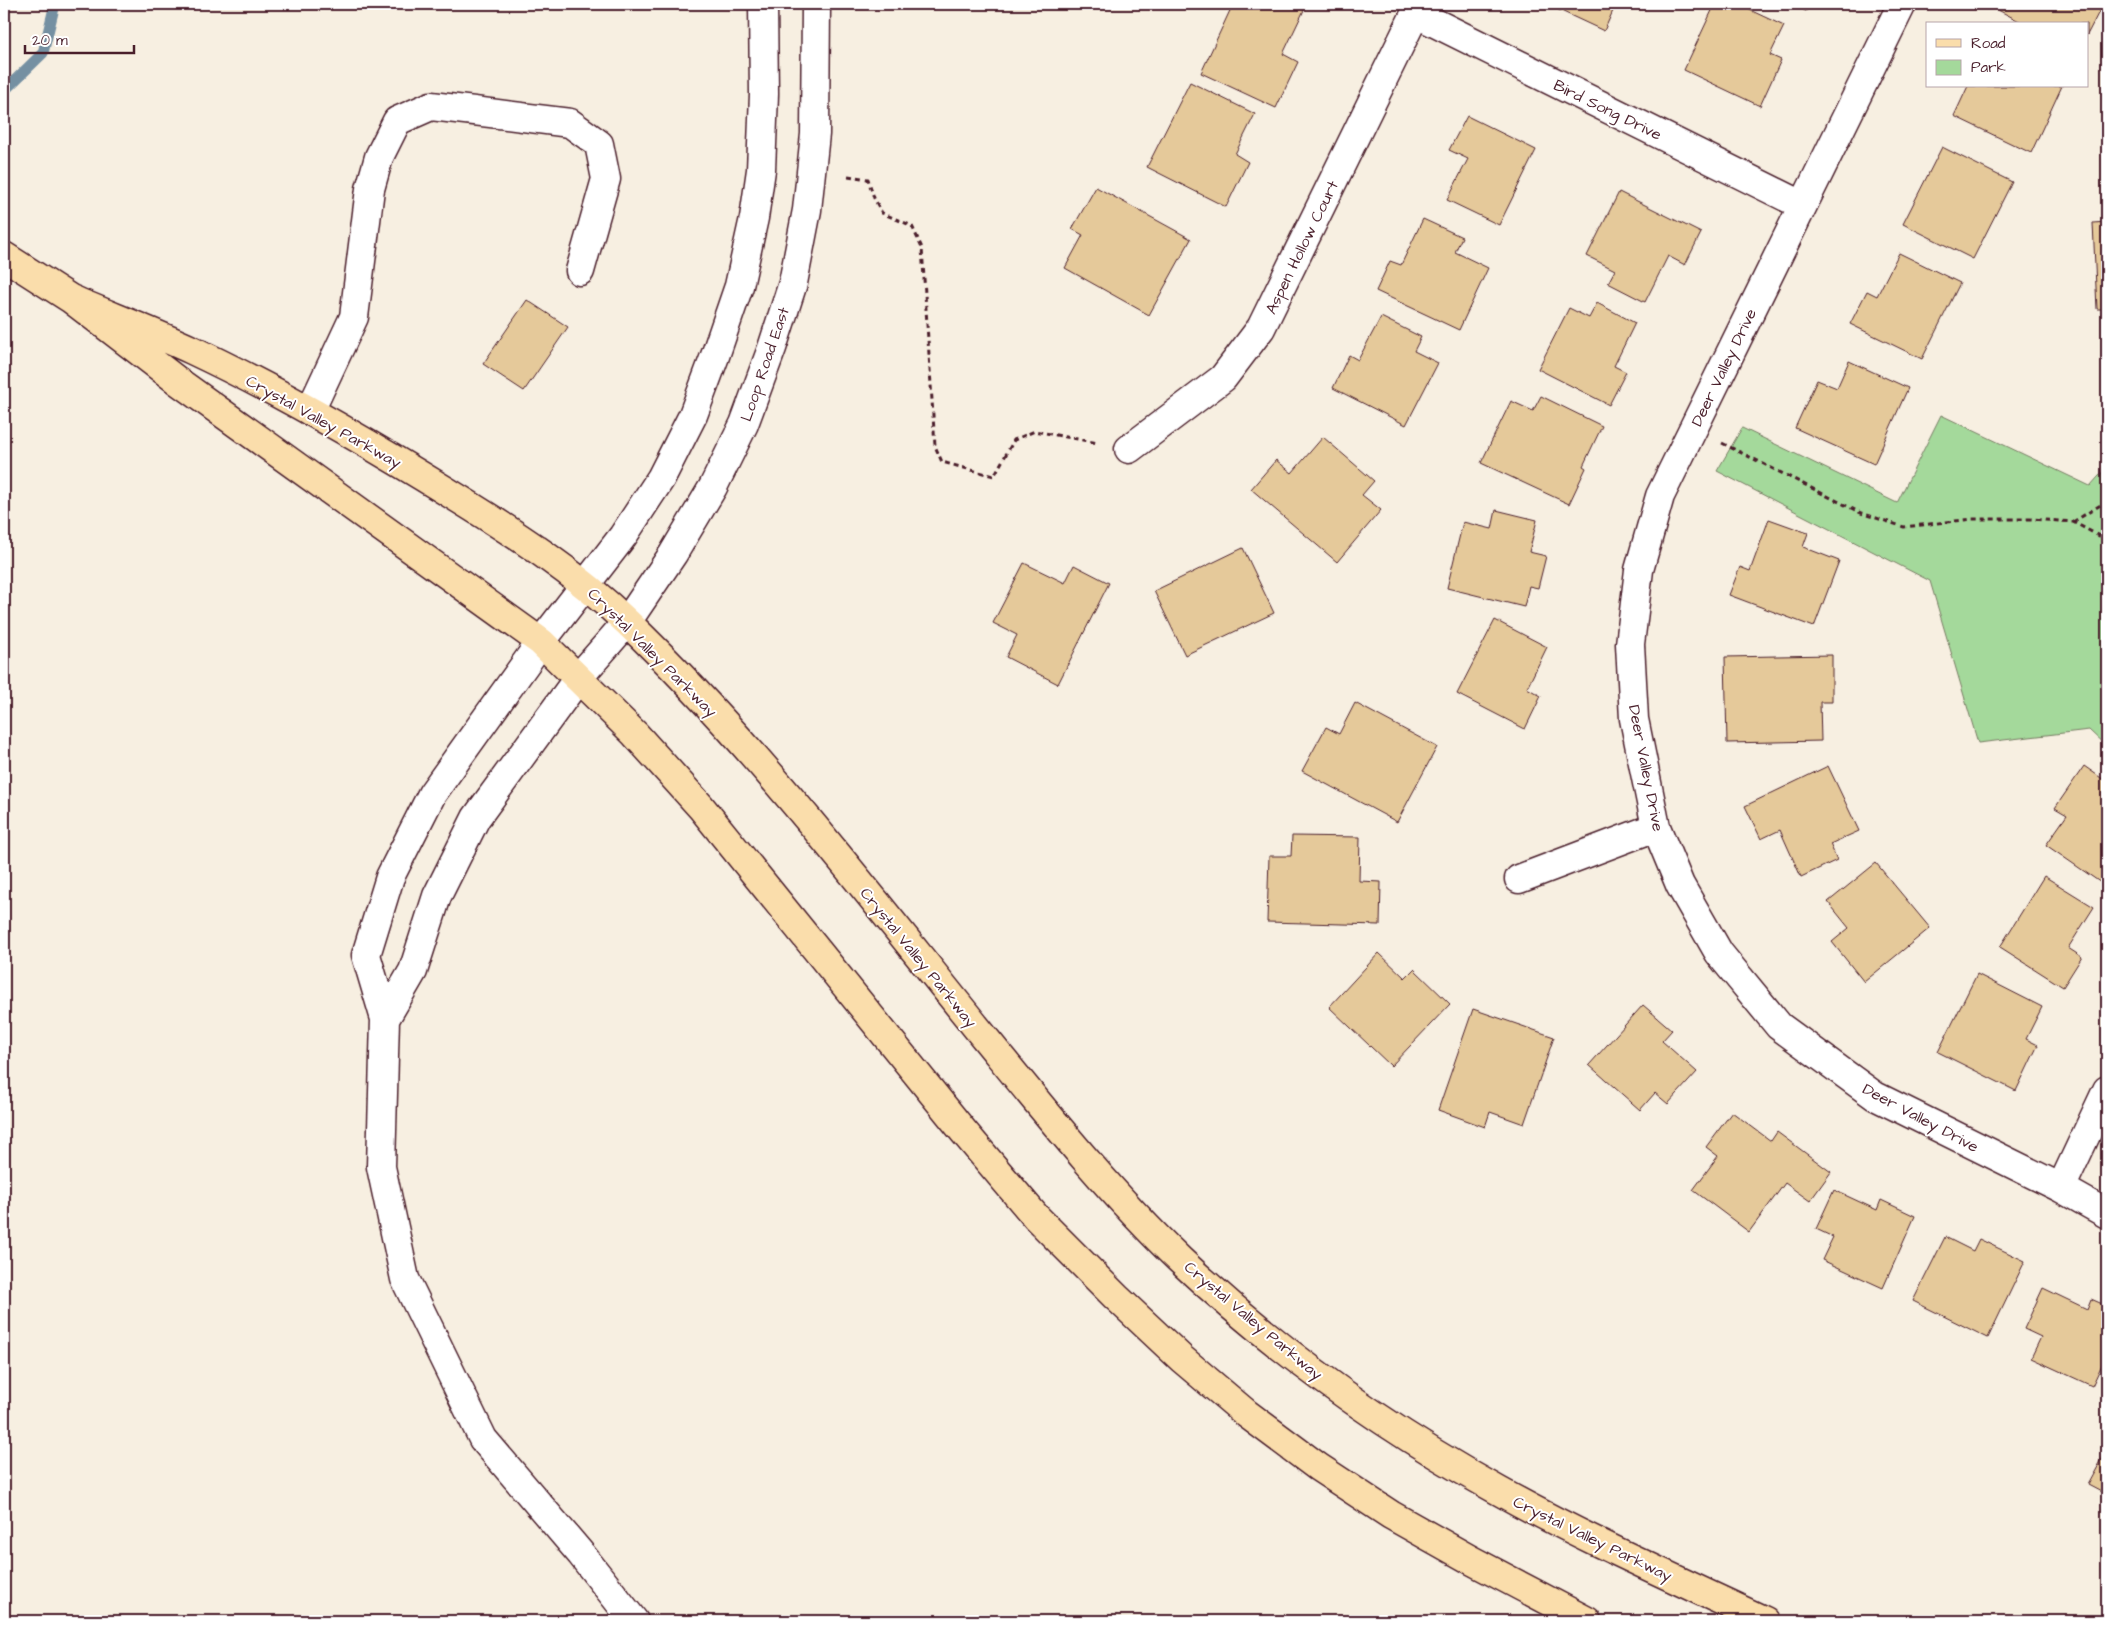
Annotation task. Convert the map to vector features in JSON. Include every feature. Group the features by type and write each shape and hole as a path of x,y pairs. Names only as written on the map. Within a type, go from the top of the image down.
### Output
{"main road":[{"name":"Crystal Valley Parkway","path":"4,256 71,299 179,382 542,642 635,734 701,807 964,1132 1036,1217 1116,1297 1182,1359 1248,1414 1318,1467 1399,1519 1470,1560 1587,1621"},
{"name":"Crystal Valley Parkway","path":"71,299 191,350 310,411 388,455 490,518 585,584 627,622 733,732 811,824 1060,1130 1110,1187 1178,1258 1242,1314 1329,1382 1413,1439 1498,1491 1576,1531 1764,1621"}],"street":[{"path":"634,1621 581,1554 483,1439 405,1279 381,1167 385,1019 366,955 390,877 432,794 542,642 623,536 661,478 693,415 739,286 754,218 761,170 764,94 762,4"},
{"name":"Loop Road East","path":"385,1019 413,971 437,896 476,818 579,677 627,622 673,554 708,495 744,424 772,348 792,283 807,210 815,134 816,4"},
{"name":"Deer Valley Drive","path":"1902,4 1660,496 1639,570 1630,644 1634,719 1656,827 1680,885 1719,953 1779,1026 1875,1096 2061,1188 2107,1214"},
{"name":"Bird Song Drive","path":"1418,9 1802,205"},
{"name":"Aspen Hollow Court","path":"1128,449 1223,378 1261,328 1418,9"},
{"path":"310,411 354,317 370,189 379,157 397,120 431,106 474,111 570,123 599,144 606,179 580,271"},
{"path":"1519,880 1656,827"},
{"path":"2061,1188 2107,1090"}],"path":[{"path":"848,176 868,179 874,198 882,213 912,226 922,248 935,446 942,462 994,476 1014,440 1035,431 1128,449"},
{"path":"1693,428 1861,513 1904,527 1972,519 2031,519 2073,522 2107,540"},
{"path":"2073,522 2107,501"}],"green space":[{"path":"1941,415 2090,486 2107,467 2107,747 2089,730 1978,743 1930,581 1717,471 1742,428 1897,503"}],"building":[{"path":"1233,4 1292,4 1304,10 1283,54 1298,62 1276,108 1201,73"},
{"path":"1546,4 1616,4 1604,31"},
{"path":"1715,4 1737,4 1784,26 1770,55 1781,60 1760,106 1684,70"},
{"path":"1790,4 1809,4 1806,11"},
{"path":"2002,4 2103,4 2088,33 2088,22 2021,22 1998,10"},
{"path":"1190,82 1255,114 1235,154 1248,162 1226,207 1147,167"},
{"path":"1967,88 2061,88 2031,153 1954,116"},
{"path":"1467,116 1536,150 1499,225 1447,200 1468,159 1449,150"},
{"path":"1942,147 2012,182 1973,259 1903,224"},
{"path":"1096,187 1191,239 1149,315 1065,268 1083,235 1072,229"},
{"path":"1619,192 1701,233 1685,265 1668,256 1645,302 1608,283 1615,270 1587,256"},
{"path":"1423,219 1462,237 1455,252 1488,268 1459,330 1376,291 1390,261 1401,265"},
{"path":"2107,222 2107,309 2097,309 2093,223"},
{"path":"1899,253 1960,283 1922,359 1850,324 1867,291 1877,296"},
{"path":"527,300 568,327 524,391 483,364"},
{"path":"1597,303 1635,323 1614,366 1626,372 1609,405 1538,369 1569,308 1589,318"},
{"path":"1381,317 1421,337 1414,351 1438,363 1406,425 1333,388 1349,355 1358,360"},
{"path":"1849,361 1908,388 1874,464 1795,428 1817,380 1837,388"},
{"path":"1541,396 1602,426 1583,466 1586,468 1569,504 1481,463 1511,401 1533,411"},
{"path":"1323,437 1374,481 1362,495 1381,510 1337,562 1251,489 1276,460 1292,473"},
{"path":"1496,510 1537,520 1529,552 1546,556 1538,588 1529,586 1524,607 1447,588 1463,522 1492,529"},
{"path":"1769,519 1808,533 1803,547 1839,561 1814,627 1729,595 1740,567 1750,571"},
{"path":"1243,548 1274,613 1185,655 1154,591"},
{"path":"1024,563 1065,583 1074,565 1109,583 1058,684 1006,657 1017,635 993,623"},
{"path":"1495,620 1547,647 1527,688 1541,696 1525,729 1457,694"},
{"path":"1832,655 1832,702 1820,702 1821,741 1727,743 1725,657"},
{"path":"1355,703 1437,747 1397,822 1302,771 1326,727 1339,734"},
{"path":"1828,766 1859,831 1830,844 1837,860 1801,877 1780,830 1761,839 1745,806"},
{"path":"2084,766 2107,782 2107,887 2046,845 2067,815 2055,808"},
{"path":"1292,836 1360,837 1359,881 1381,882 1380,925 1267,922 1269,856 1291,856"},
{"path":"1876,863 1930,928 1864,982 1832,942 1849,928 1828,902"},
{"path":"2044,876 2094,907 2068,948 2082,957 2063,987 2000,947"},
{"path":"1379,953 1405,978 1414,969 1450,1004 1391,1066 1329,1007"},
{"path":"1977,974 2042,1007 2026,1039 2038,1045 2016,1091 1938,1052"},
{"path":"1643,1005 1672,1030 1662,1041 1697,1072 1668,1104 1655,1093 1640,1110 1589,1065"},
{"path":"1473,1009 1554,1037 1524,1124 1490,1112 1485,1127 1438,1110"},
{"path":"1732,1112 1771,1141 1777,1132 1831,1172 1810,1201 1785,1183 1749,1232 1693,1190 1718,1156 1706,1147"},
{"path":"1834,1190 1877,1210 1881,1200 1915,1216 1883,1288 1822,1260 1833,1237 1816,1229"},
{"path":"1945,1237 1973,1251 1979,1239 2025,1261 1988,1338 1913,1301"},
{"path":"2043,1288 2087,1309 2091,1299 2107,1306 2107,1354 2092,1386 2031,1358 2041,1337 2024,1329"},
{"path":"2107,1450 2107,1495 2088,1485"}],"waterway":[{"path":"4,91 43,53 55,4"}]}
